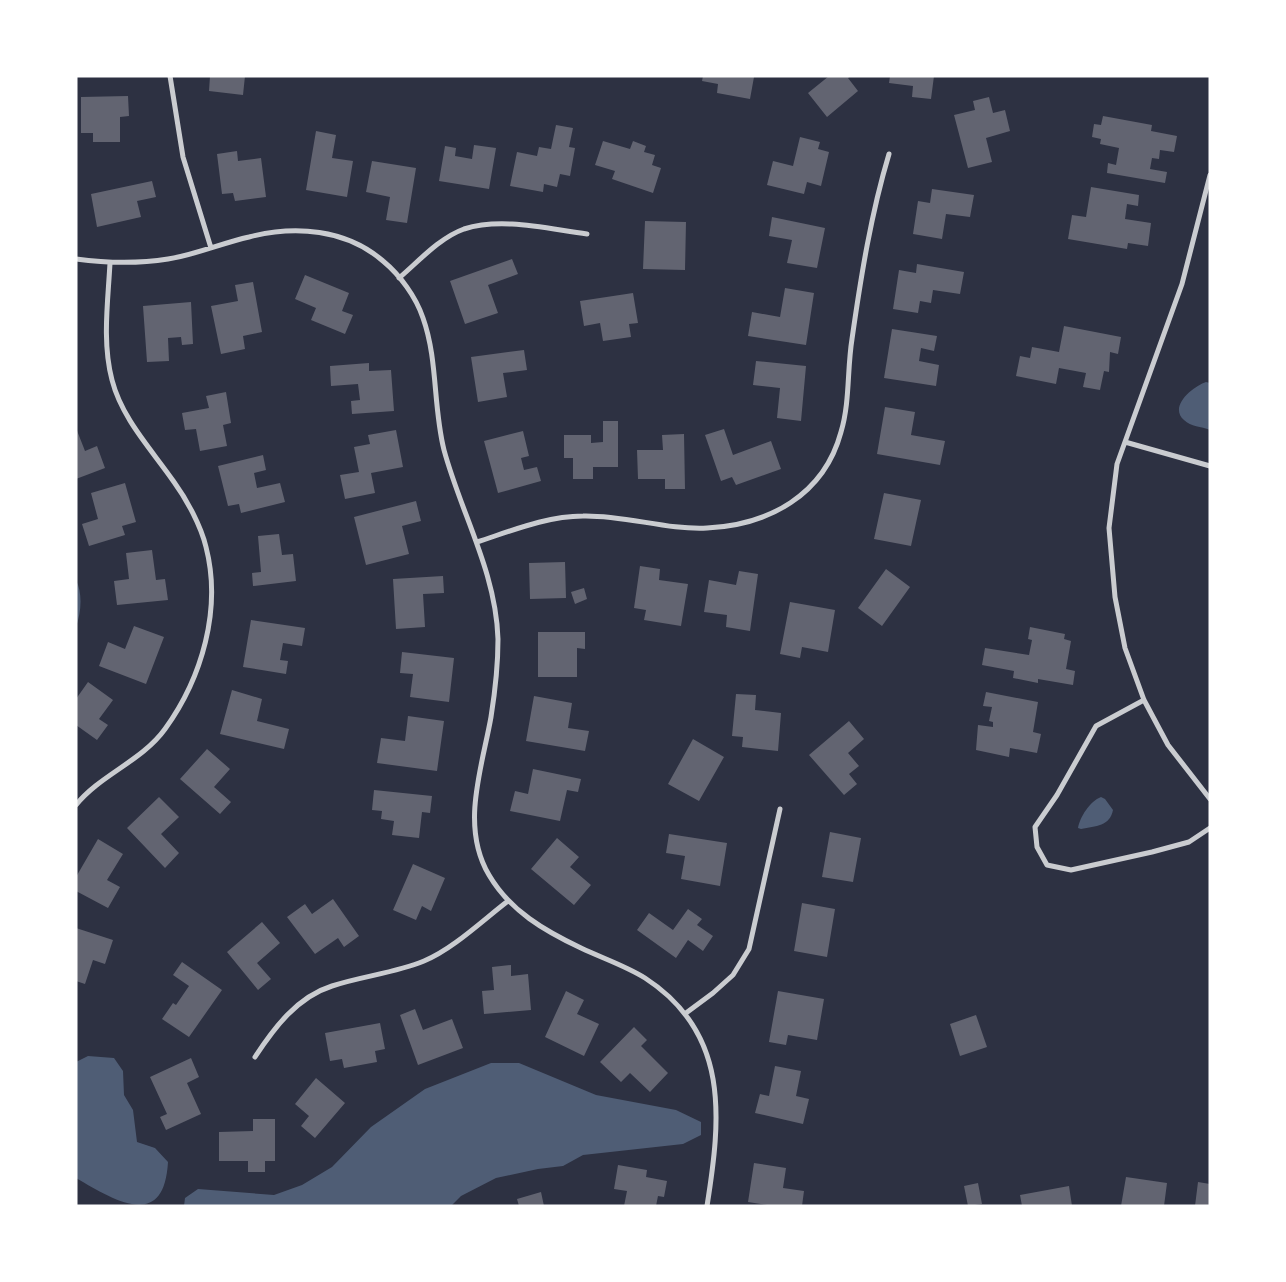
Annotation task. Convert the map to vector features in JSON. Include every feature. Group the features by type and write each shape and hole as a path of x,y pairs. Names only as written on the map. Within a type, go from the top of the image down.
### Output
{"street":[{"path":"170,76 184,156 211,248"},
{"path":"477,542 535,523 582,516 681,527 707,528 742,523 773,514 808,491 820,477 841,433 847,402 851,345 868,235 889,154"},
{"path":"1210,175 1182,284 1117,464 1109,528 1115,597 1125,648 1144,700 1168,745 1210,799"},
{"path":"399,278 448,237 471,228 502,224 587,234"},
{"path":"76,260 110,263 168,259 252,236 279,231 300,231 334,235 365,248 384,262 415,299 428,335 444,449 490,583 498,639 492,714 475,791 474,812 482,861 508,901 544,930 644,977 686,1013 711,1061 717,1100 713,1166 707,1206"},
{"path":"76,805 164,731 191,686 200,662 210,618 210,568 206,546 176,485 129,419 112,380 107,327 110,263"},
{"path":"1125,442 1210,466"},
{"path":"1144,700 1096,726 1057,795 1035,827 1037,847 1047,865 1071,870 1188,842 1210,828"},
{"path":"686,1013 733,975 749,949 780,809"},
{"path":"255,1057 274,1028 303,1001 331,986 424,961 441,952 508,901"}],"water":[{"path":"1206,382 1210,383 1210,430 1184,420 1180,415 1179,409 1184,397"},
{"path":"76,580 80,591 80,604 76,627"},
{"path":"1101,797 1105,799 1113,810 1109,819 1097,826 1078,828 1086,810"},
{"path":"88,1056 114,1058 123,1071 124,1095 133,1110 137,1142 155,1148 168,1162 164,1184 157,1197 147,1204 121,1201 76,1178 76,1062"},
{"path":"491,1063 519,1063 596,1095 676,1110 701,1122 701,1135 683,1144 583,1155 563,1166 496,1178 461,1196 451,1206 184,1206 185,1198 198,1189 274,1195 302,1185 332,1167 371,1127 425,1089"}],"building":[{"path":"210,76 245,76 243,95 209,91"},
{"path":"703,76 754,77 750,99 717,93 718,84 702,81"},
{"path":"829,76 851,76 848,78 858,91 827,117 808,93"},
{"path":"890,76 934,76 931,99 912,97 913,86 889,83"},
{"path":"128,96 129,116 120,117 120,142 93,142 93,133 81,133 81,97"},
{"path":"989,97 993,113 1005,110 1010,131 986,138 992,162 968,168 954,115 975,110 973,101"},
{"path":"1103,116 1152,125 1151,131 1177,136 1174,152 1160,150 1159,159 1152,158 1150,169 1167,172 1165,183 1107,173 1108,163 1116,165 1119,148 1100,144 1101,139 1092,137 1094,124 1101,125"},
{"path":"556,125 573,128 569,147 575,148 570,176 560,174 557,187 544,184 543,192 510,186 517,152 537,156 539,147 551,149"},
{"path":"316,131 336,135 332,158 353,161 347,197 306,190"},
{"path":"800,137 820,142 818,149 829,152 821,186 807,182 804,194 767,185 773,161 793,166"},
{"path":"603,141 630,149 633,141 646,146 644,152 655,155 652,165 661,168 653,193 612,179 615,171 595,165"},
{"path":"474,145 496,148 489,189 439,181 445,146 456,148 455,156 472,159"},
{"path":"237,151 238,161 261,158 266,197 235,201 233,193 222,194 217,154"},
{"path":"372,161 416,168 407,223 386,220 390,197 366,192"},
{"path":"152,181 156,197 137,201 141,217 97,227 91,194"},
{"path":"1091,187 1139,195 1138,206 1127,204 1125,219 1151,223 1148,246 1128,243 1127,249 1068,239 1072,215 1086,217"},
{"path":"932,189 974,195 970,217 946,214 942,239 913,234 918,201 930,203"},
{"path":"772,217 825,228 817,268 787,263 792,240 769,236"},
{"path":"645,221 686,222 685,270 643,269"},
{"path":"512,259 518,274 488,285 498,313 465,324 450,281"},
{"path":"917,264 964,272 960,294 933,290 931,303 920,301 918,313 893,309 899,270 916,273"},
{"path":"305,275 349,293 342,311 353,315 345,334 311,320 316,308 295,299"},
{"path":"253,282 262,332 243,336 245,349 221,354 211,306 238,301 235,285"},
{"path":"785,288 814,293 806,345 748,336 752,312 780,317"},
{"path":"633,293 638,323 629,324 631,337 603,341 600,323 584,326 580,301"},
{"path":"191,302 193,344 182,345 181,337 168,338 169,361 147,362 143,306"},
{"path":"1064,326 1121,337 1118,354 1110,352 1109,372 1104,371 1100,390 1083,387 1086,373 1059,368 1056,384 1016,376 1020,356 1030,358 1032,347 1059,352"},
{"path":"892,329 937,336 934,351 921,348 919,361 939,365 936,386 884,378"},
{"path":"524,350 527,370 503,373 507,397 478,402 471,357"},
{"path":"756,361 806,366 801,421 777,418 780,388 753,385"},
{"path":"369,363 369,371 391,370 394,411 352,414 351,401 360,400 358,384 331,386 330,366"},
{"path":"226,392 231,423 223,425 227,446 200,451 196,429 185,430 182,413 209,408 206,396"},
{"path":"885,407 915,412 911,435 945,441 940,465 877,454"},
{"path":"603,421 618,421 618,467 593,467 593,479 573,479 573,458 564,458 564,435 591,435 591,443 603,442"},
{"path":"76,428 85,451 97,446 105,468 76,479"},
{"path":"724,429 733,455 771,441 781,469 736,485 732,477 721,481 705,435"},
{"path":"396,430 403,467 371,473 375,493 345,499 340,475 359,472 354,447 370,444 368,435"},
{"path":"523,431 529,456 521,458 524,470 537,467 541,481 498,493 484,441"},
{"path":"684,434 685,489 665,489 665,479 638,479 637,450 663,450 662,435"},
{"path":"263,455 266,470 254,473 257,488 280,483 285,502 241,513 239,504 228,506 218,466"},
{"path":"125,483 136,522 122,526 125,535 89,546 82,524 98,519 91,493"},
{"path":"884,493 921,500 911,546 874,539"},
{"path":"416,501 421,521 402,526 409,554 366,565 354,517"},
{"path":"279,534 282,555 293,554 296,581 253,586 252,573 261,572 258,536"},
{"path":"152,550 156,580 165,579 168,600 117,605 114,581 129,579 126,553"},
{"path":"565,562 566,598 530,599 529,563"},
{"path":"640,566 660,569 659,580 688,584 681,626 644,620 646,610 634,608"},
{"path":"886,569 910,587 882,626 858,608"},
{"path":"739,571 758,574 750,631 726,627 727,615 704,612 709,580 736,585"},
{"path":"443,576 444,593 423,594 425,627 396,629 393,579"},
{"path":"584,588 587,599 575,604 571,592"},
{"path":"790,602 835,610 828,652 802,647 800,658 780,654"},
{"path":"251,620 305,628 302,646 283,643 280,660 288,661 286,674 243,667"},
{"path":"134,626 164,637 146,684 99,666 108,642 125,649"},
{"path":"1030,627 1065,634 1064,639 1071,641 1066,669 1075,671 1073,685 1038,679 1038,683 1013,678 1014,671 982,665 985,648 1029,655 1032,640 1028,639"},
{"path":"538,632 585,632 585,649 577,648 577,677 538,677"},
{"path":"402,652 454,658 449,702 410,697 413,674 400,673"},
{"path":"88,682 113,700 99,719 108,725 97,740 76,725 76,699"},
{"path":"232,690 262,699 257,721 289,729 284,749 220,734"},
{"path":"986,692 1038,702 1033,732 1041,734 1037,753 1010,748 1009,757 976,750 978,725 993,727 993,722 989,721 992,707 983,706"},
{"path":"736,694 756,695 755,710 781,713 778,751 742,747 743,737 732,736"},
{"path":"534,696 572,703 568,728 589,731 585,751 526,741"},
{"path":"408,716 444,721 437,771 377,763 381,738 405,741"},
{"path":"849,721 864,739 848,753 859,766 849,774 857,784 844,795 809,755"},
{"path":"693,739 724,757 699,801 668,784"},
{"path":"207,749 230,769 214,787 231,802 220,814 180,779"},
{"path":"533,769 581,779 578,792 567,790 560,821 510,811 515,791 528,794"},
{"path":"374,790 432,796 430,813 422,812 419,838 392,835 394,821 381,819 382,811 372,810"},
{"path":"159,797 179,817 161,834 179,853 165,868 127,828"},
{"path":"830,832 861,838 853,882 822,877"},
{"path":"669,834 727,843 720,886 681,879 685,856 666,853"},
{"path":"557,838 579,857 570,867 591,885 574,905 531,869"},
{"path":"98,839 123,854 107,880 120,887 108,908 76,891 76,877"},
{"path":"413,864 445,878 431,911 422,906 416,920 393,910"},
{"path":"333,899 359,936 344,947 338,938 315,954 287,917 305,904 312,914"},
{"path":"802,903 835,909 827,957 794,951"},
{"path":"688,909 702,919 697,925 713,936 703,951 688,940 676,958 637,930 649,913 673,930"},
{"path":"262,922 280,943 257,963 271,979 258,990 227,952"},
{"path":"76,928 113,940 105,964 93,960 85,984 76,981"},
{"path":"182,962 222,990 189,1037 162,1019 173,1003 176,1005 189,986 173,975"},
{"path":"511,965 511,976 528,974 531,1010 484,1014 482,991 494,990 492,967"},
{"path":"566,991 584,1000 577,1014 599,1024 584,1056 545,1037"},
{"path":"778,991 824,999 817,1040 788,1035 786,1045 769,1042"},
{"path":"415,1009 423,1030 452,1019 463,1048 418,1065 400,1015"},
{"path":"976,1015 987,1047 960,1056 950,1024"},
{"path":"380,1023 385,1049 375,1051 377,1062 344,1068 342,1059 330,1061 325,1033"},
{"path":"634,1027 647,1040 641,1046 668,1073 650,1092 630,1073 621,1082 600,1062"},
{"path":"191,1058 199,1077 187,1083 201,1114 166,1130 160,1117 167,1114 150,1077"},
{"path":"775,1066 801,1071 796,1096 809,1099 803,1124 755,1113 760,1094 769,1096"},
{"path":"316,1078 345,1103 315,1138 301,1126 309,1116 295,1104"},
{"path":"253,1119 275,1119 275,1161 265,1161 265,1172 248,1172 248,1161 219,1161 219,1132 253,1131"},
{"path":"754,1163 786,1168 783,1188 804,1191 802,1206 774,1206 748,1202"},
{"path":"618,1165 647,1170 646,1177 667,1181 664,1197 658,1196 656,1206 624,1206 627,1191 614,1189"},
{"path":"1126,1177 1167,1183 1164,1206 1121,1206"},
{"path":"1198,1182 1210,1184 1210,1206 1195,1206"},
{"path":"978,1183 982,1204 968,1206 964,1186"},
{"path":"1069,1186 1072,1206 1022,1206 1020,1195"},
{"path":"541,1192 544,1206 519,1206 517,1199"}]}
